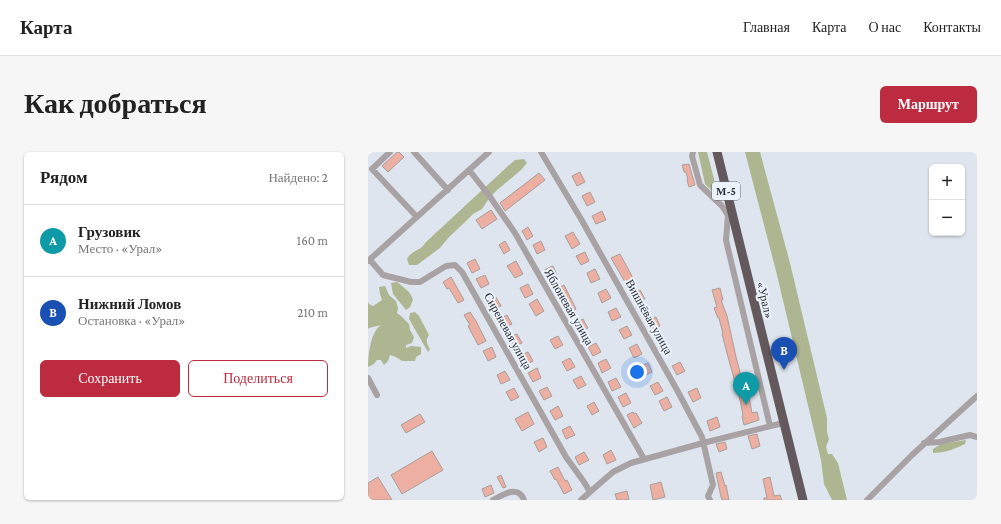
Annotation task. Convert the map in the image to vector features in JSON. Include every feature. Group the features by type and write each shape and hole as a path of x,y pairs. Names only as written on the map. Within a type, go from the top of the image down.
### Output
{"highway":[{"name":"«Урал»","path":"717,152 803,500"}],"street":[{"path":"390,152 372,169 417,218"},
{"path":"414,152 448,190"},
{"path":"369,260 489,152"},
{"name":"Вишнёвая улица","path":"541,152 581,219 702,437 713,485 708,496 710,500"},
{"path":"693,152 692,156 700,185 722,206 736,230"},
{"name":"Яблоневая улица","path":"469,170 515,233 644,460"},
{"path":"728,215 726,240 770,426"},
{"name":"Сиреневая улица","path":"369,260 383,274 411,282 420,282 446,266 455,265 462,272 566,457 590,492"},
{"path":"368,378 377,395"},
{"path":"867,500 924,443 977,396"},
{"path":"581,500 613,472 630,463 783,423"},
{"path":"924,443 939,442 970,435 977,437"},
{"path":"493,500 509,491 517,492 522,495 524,500"}],"green space":[{"path":"698,152 707,152 719,198 705,184"},
{"path":"745,152 760,152 790,263 827,418 827,432 829,439 826,447 828,454 832,454 838,463 847,500 832,500 824,484 821,460 776,271"},
{"path":"524,159 527,163 521,170 496,191 482,209 473,214 449,237 440,248 417,265 409,265 407,259 413,252 422,247 515,160"},
{"path":"397,282 409,292 413,300 410,307 406,310 393,294 391,283"},
{"path":"385,286 389,295 396,301 398,308 397,313 409,324 410,330 414,337 412,343 406,345 406,348 411,346 421,347 421,354 416,357 415,361 402,361 390,355 388,361 384,365 381,360 377,360 374,364 368,367 372,338 376,329 381,325 368,329 368,302 373,306 382,300 379,287"},
{"path":"415,312 419,316 429,335 427,344 430,349 428,352 409,319 410,313"},
{"path":"966,440 965,444 957,448 933,453 933,449 941,444"}],"building":[{"path":"397,152 404,157 388,172 382,166"},
{"path":"689,164 695,185 689,187 686,172 684,172 682,165"},
{"path":"580,172 585,182 577,186 572,176"},
{"path":"539,173 545,180 505,211 500,203"},
{"path":"590,192 595,202 587,206 582,196"},
{"path":"491,210 497,219 482,229 476,220"},
{"path":"602,211 606,220 596,224 592,216"},
{"path":"528,227 533,236 527,240 522,231"},
{"path":"573,232 580,244 572,249 565,236"},
{"path":"505,241 510,250 504,254 499,245"},
{"path":"541,241 545,250 537,254 533,245"},
{"path":"585,252 589,261 581,265 576,256"},
{"path":"620,254 633,278 625,282 611,258"},
{"path":"475,259 480,269 472,273 467,263"},
{"path":"516,261 523,274 515,278 507,266"},
{"path":"553,266 557,275 549,279 544,270"},
{"path":"595,269 600,279 591,283 587,273"},
{"path":"485,275 489,284 481,288 476,279"},
{"path":"451,277 464,300 458,303 449,288 447,289 443,282"},
{"path":"528,284 533,294 525,298 520,288"},
{"path":"564,285 576,309 568,313 556,289"},
{"path":"720,288 723,300 721,300 727,316 747,398 749,397 752,413 757,412 759,420 744,425 740,400 719,318 714,308 717,307 712,290"},
{"path":"606,289 611,298 602,303 598,293"},
{"path":"640,290 645,299 637,303 632,294"},
{"path":"496,297 501,306 493,310 488,301"},
{"path":"537,299 544,311 536,316 529,304"},
{"path":"616,308 621,317 612,321 608,312"},
{"path":"470,312 486,341 478,345 468,326 470,325 464,315"},
{"path":"507,315 512,324 504,328 499,319"},
{"path":"656,317 660,326 652,331 647,321"},
{"path":"583,319 588,328 580,332 575,323"},
{"path":"627,326 632,335 624,339 619,330"},
{"path":"517,334 522,343 514,347 509,338"},
{"path":"558,336 563,345 555,349 550,340"},
{"path":"596,343 601,352 593,356 588,347"},
{"path":"637,344 642,354 634,358 629,348"},
{"path":"492,347 496,357 488,361 483,351"},
{"path":"528,352 533,361 525,366 520,356"},
{"path":"570,358 575,367 567,371 562,362"},
{"path":"606,359 611,368 602,373 598,363"},
{"path":"680,362 685,371 677,375 672,366"},
{"path":"648,363 652,372 644,376 639,367"},
{"path":"537,368 541,378 533,382 528,373"},
{"path":"505,371 510,380 501,384 497,375"},
{"path":"581,376 586,385 578,389 573,380"},
{"path":"616,378 621,387 612,391 608,382"},
{"path":"658,382 663,391 655,395 650,386"},
{"path":"547,387 552,396 544,400 539,391"},
{"path":"514,388 519,397 511,401 506,392"},
{"path":"697,388 701,398 693,402 688,392"},
{"path":"626,393 631,403 623,407 618,397"},
{"path":"667,397 672,407 664,411 659,401"},
{"path":"594,402 599,411 592,415 587,406"},
{"path":"558,406 563,416 555,420 550,411"},
{"path":"528,412 534,424 522,431 515,419"},
{"path":"633,412 634,414 636,413 642,423 634,428 627,415"},
{"path":"420,414 425,422 406,433 401,425"},
{"path":"717,417 720,427 710,431 707,421"},
{"path":"570,426 575,435 566,439 562,430"},
{"path":"757,434 760,446 752,449 748,436"},
{"path":"543,438 547,447 539,452 534,442"},
{"path":"725,442 727,449 719,452 716,444"},
{"path":"611,450 616,460 607,464 603,455"},
{"path":"432,451 443,470 402,494 391,475"},
{"path":"584,452 589,460 579,465 575,457"},
{"path":"558,467 565,481 567,480 572,490 564,494 550,471"},
{"path":"721,472 725,486 726,485 729,500 722,500 721,497 716,473"},
{"path":"501,475 506,487 503,488 497,477"},
{"path":"378,477 392,500 368,500 368,483"},
{"path":"770,477 774,496 780,495 782,500 764,500 764,498 767,498 763,479"},
{"path":"661,482 665,497 653,500 650,485"},
{"path":"491,485 494,493 485,497 482,489"},
{"path":"627,491 629,500 617,500 615,494"}],"place":[{"name":"Нижний Ломов","path":"784,370"},
{"name":"Грузовик","path":"746,405"}]}
